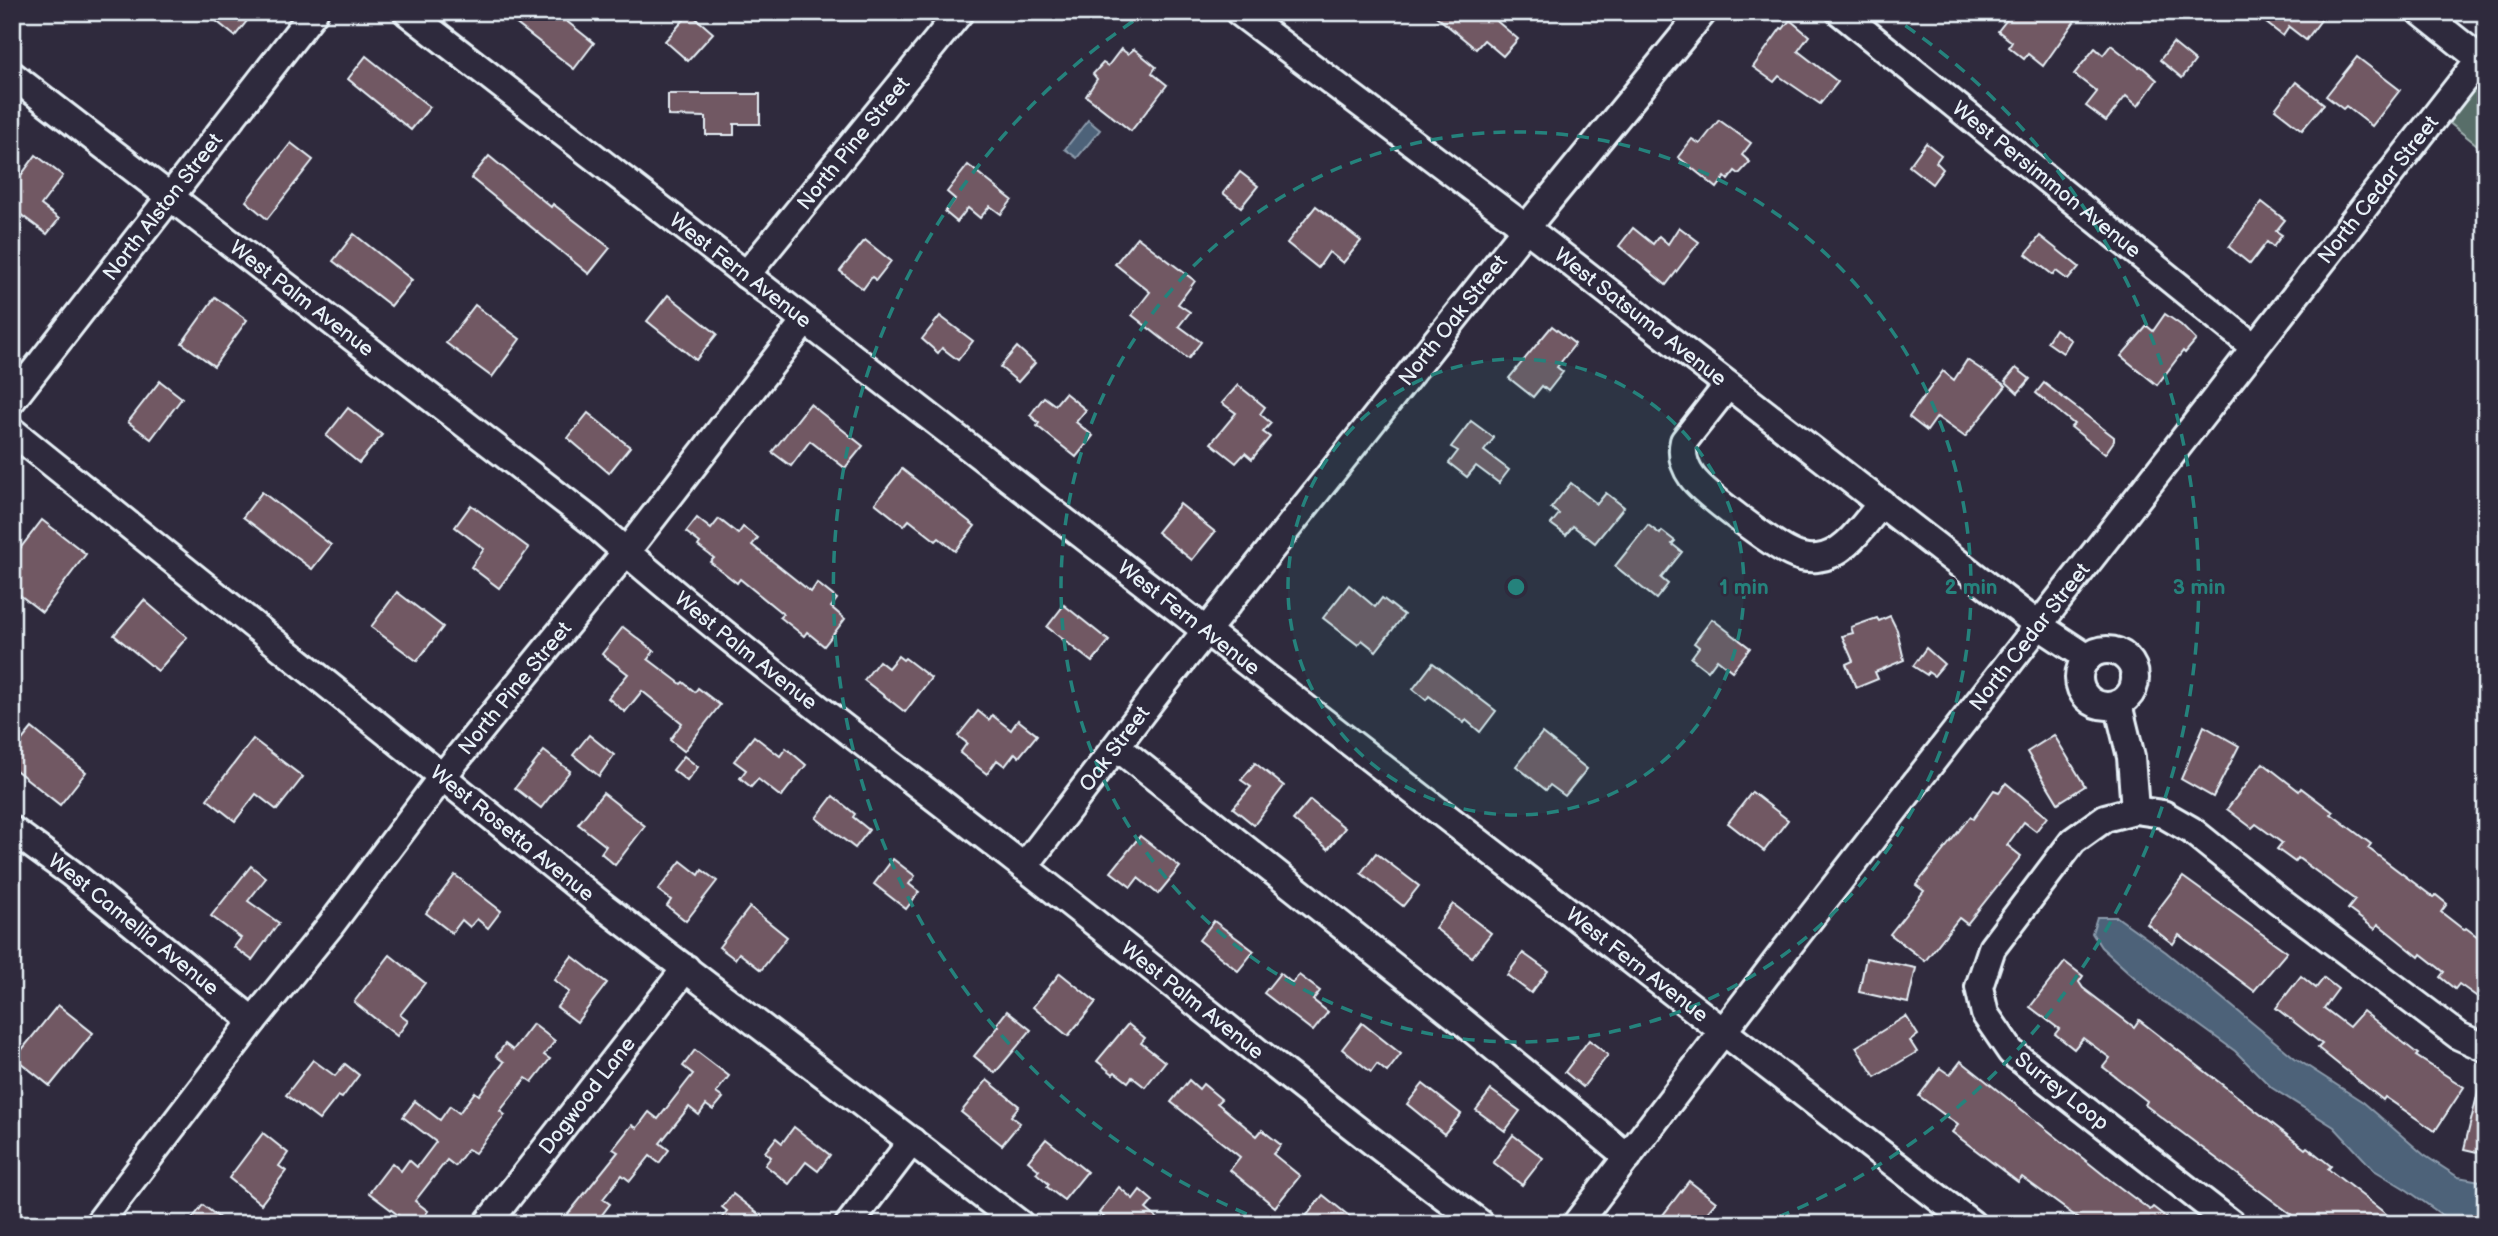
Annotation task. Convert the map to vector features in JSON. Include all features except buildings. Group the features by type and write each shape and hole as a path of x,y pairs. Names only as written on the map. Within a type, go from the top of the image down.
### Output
{"street":[{"name":"North Alston Street","path":"12,400 314,12"},
{"name":"West Fern Avenue","path":"407,12 1972,1224"},
{"name":"North Pine Street","path":"746,275 960,12"},
{"name":"West Satsuma Avenue","path":"1239,12 1526,228 2038,625"},
{"name":"North Oak Street","path":"1207,631 1526,228 1703,12"},
{"name":"West Persimmon Avenue","path":"1840,12 2254,347"},
{"path":"2421,12 2483,55"},
{"name":"North Cedar Street","path":"1576,1224 2038,625 2483,55"},
{"name":"West Palm Avenue","path":"12,75 591,521 753,655 1481,1224"},
{"name":"North Pine Street","path":"98,1224 253,1021 330,926 442,777 626,552 805,321"},
{"path":"1728,385 1684,441 1684,463 1702,488 1777,545 1804,558 1833,555 1882,503"},
{"name":"West Rosetta Avenue","path":"12,431 603,906 1020,1224"},
{"path":"2038,625 2088,657"},
{"name":"Oak Street","path":"1024,866 1075,797 1207,631"},
{"path":"2108,650 2118,652 2132,663 2135,682 2127,699 2118,704 2103,706 2084,694 2079,679 2088,657 2108,650"},
{"path":"2118,704 2132,757 2135,810"},
{"path":"1117,747 1462,1021 1628,1157"},
{"name":"Surrey Loop","path":"2232,1224 2011,1052 1985,1014 1979,987 1992,948 2073,841 2105,818 2135,810 2163,814 2191,831 2459,1036 2486,1048"},
{"name":"West Camellia Avenue","path":"12,830 71,873 253,1021"},
{"name":"Dogwood Lane","path":"487,1224 686,968"},
{"path":"849,1224 912,1140"}],"green space":[{"path":"2486,71 2486,152 2447,121"}],"water":[{"path":"1088,120 1100,130 1077,158 1065,149"},
{"path":"2097,917 2117,917 2166,952 2295,1058 2363,1102 2424,1155 2458,1177 2486,1182 2486,1224 2455,1224 2374,1170 2334,1127 2272,1088 2235,1051 2156,997 2101,947 2092,933"}]}
